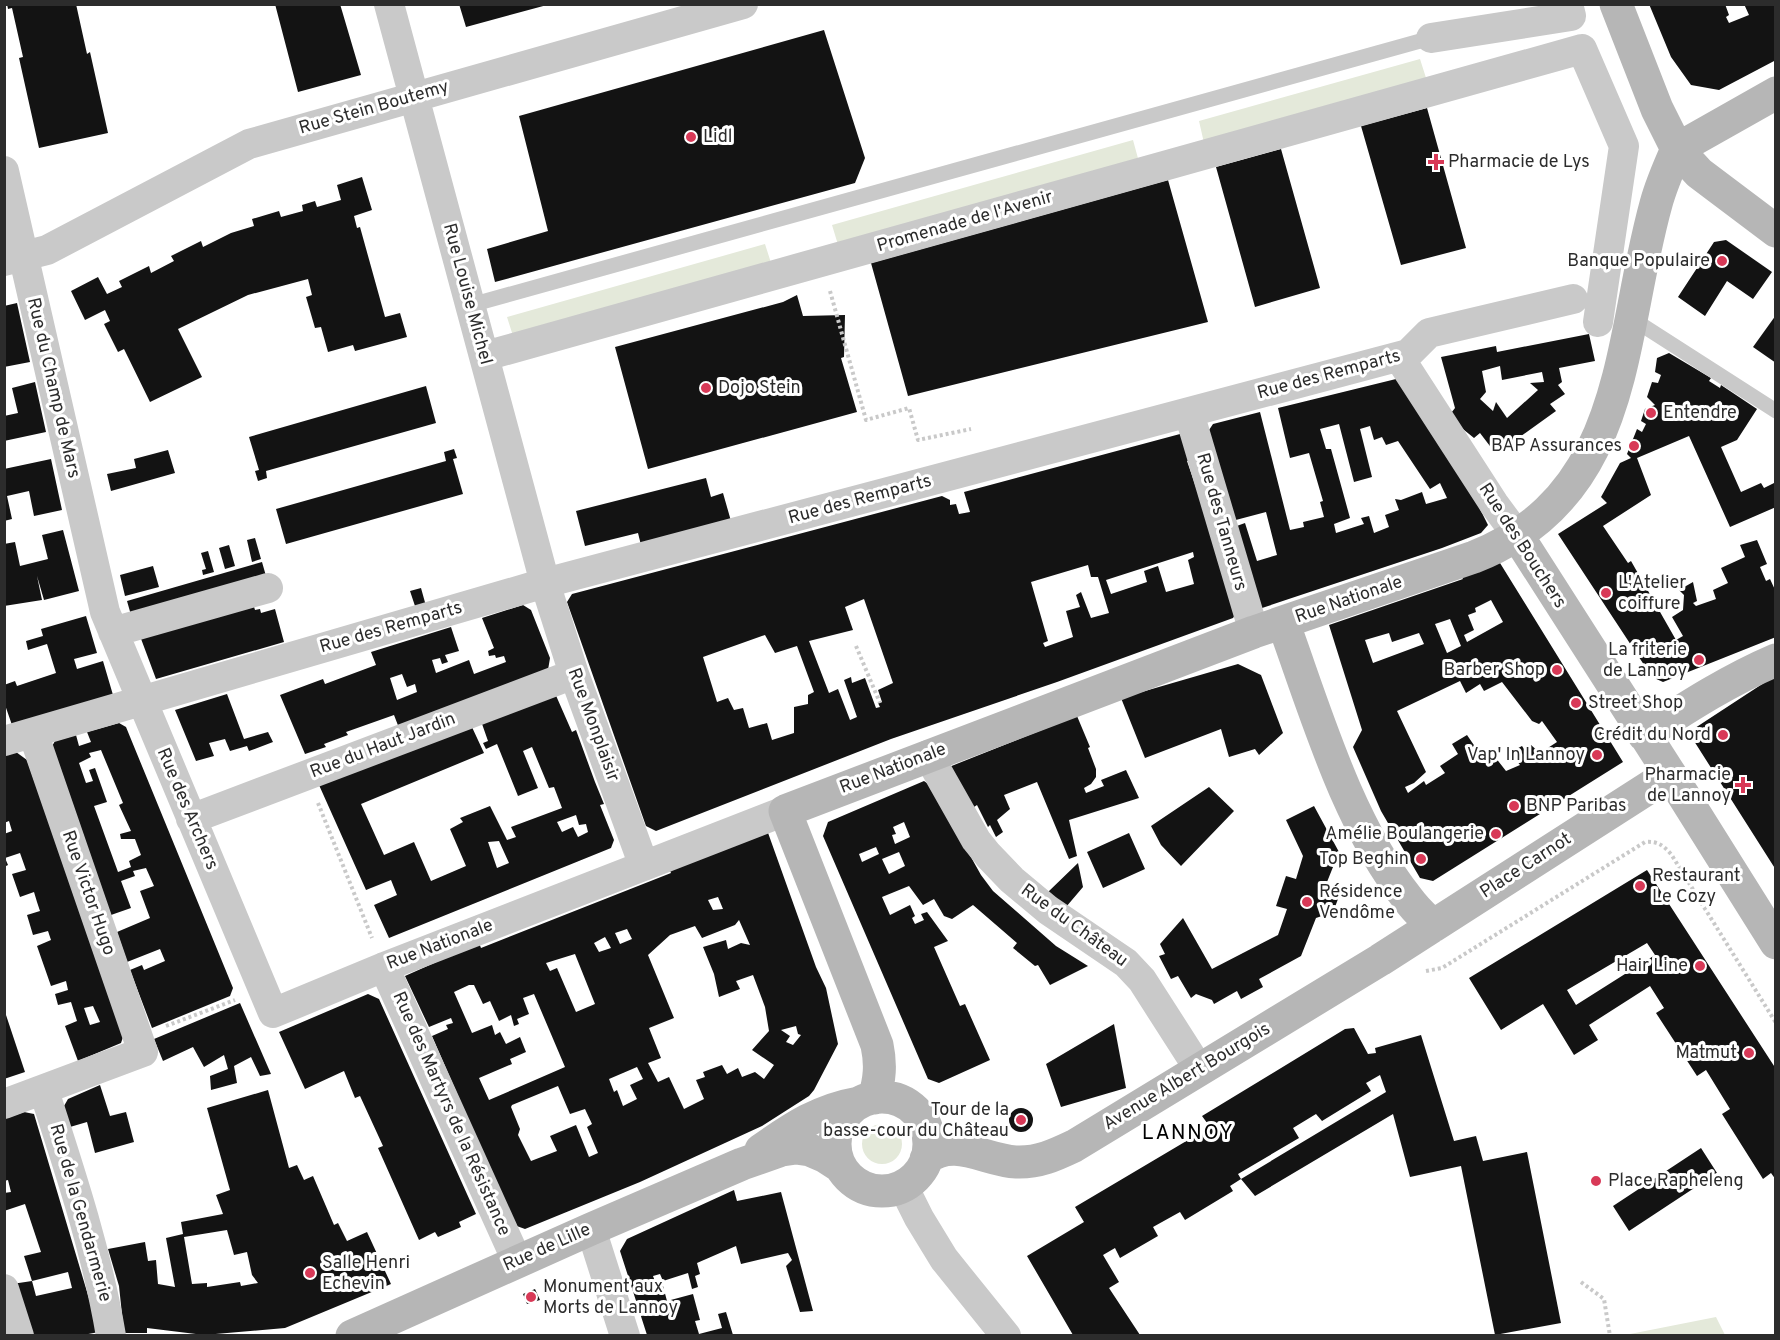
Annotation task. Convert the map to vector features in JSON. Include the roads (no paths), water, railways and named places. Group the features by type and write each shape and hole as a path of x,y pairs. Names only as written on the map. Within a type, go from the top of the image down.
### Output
{"main road":[{"path":"1616,4 1657,109 1677,149 1699,173 1776,231"},
{"path":"1677,149 1776,93"},
{"name":"Rue Nationale","path":"785,811 1268,627 1474,557 1496,548 1517,535 1550,509 1570,488 1595,448 1612,398 1656,203 1677,149"},
{"name":"Rue des Bouchers","path":"1517,535 1644,735"},
{"path":"1268,627 1327,744 1364,829 1409,901 1433,926"},
{"path":"1776,660 1714,691 1644,735 1776,943"},
{"name":"Place Carnot","path":"1433,926 1670,774"},
{"path":"785,811 877,1045 880,1074 867,1101"},
{"name":"Avenue Albert Bourgois","path":"926,1159 934,1153 950,1149 1016,1162 1044,1159 1074,1146 1433,926"},
{"path":"889,1098 903,1103 920,1117 928,1137 926,1159 915,1177 903,1186 888,1191 872,1190 857,1184 841,1167 835,1152 838,1128 846,1113 867,1101 889,1098"},
{"name":"Rue de Lille","path":"742,1164 818,1114 837,1107 867,1101"},
{"name":"Rue de Lille","path":"352,1335 591,1228 742,1164 782,1150 796,1148 810,1150 841,1167"}],"street":[{"name":"Rue Louise Michel","path":"389,4 545,583"},
{"name":"Rue Stein Boutemy","path":"14,259 58,244 249,144 743,4"},
{"path":"1431,38 1570,10 1582,49 1624,146 1598,322"},
{"name":"Promenade de l'Avenir","path":"485,356 1582,49"},
{"name":"Rue du Champ de Mars","path":"4,171 14,259 103,604"},
{"name":"Rue des Remparts","path":"4,741 545,583 1399,357 1408,354 1429,333 1573,299"},
{"name":"Rue des Bouchers","path":"1399,357 1494,504 1517,535"},
{"name":"Rue des Tanneurs","path":"1189,413 1268,627"},
{"name":"Rue Monplaisir","path":"545,583 574,674 644,866"},
{"path":"113,632 268,588"},
{"name":"Rue des Archers","path":"103,604 268,1001"},
{"name":"Rue du Haut Jardin","path":"191,819 574,674"},
{"name":"Rue Victor Hugo","path":"33,733 140,1045 44,1090"},
{"name":"Rue du Château","path":"928,755 976,840 994,862 1048,910 1126,963 1142,980 1199,1069"},
{"name":"Rue Nationale","path":"268,1001 384,967 785,811"},
{"name":"Rue des Martyrs de la Résistance","path":"384,967 517,1261"},
{"path":"4,1104 44,1090"},
{"name":"Rue de la Gendarmerie","path":"44,1090 77,1192 104,1294 111,1335"},
{"path":"903,1186 944,1259 1006,1335"},
{"path":"591,1228 625,1335"},
{"path":"4,1289 19,1335"}],"lane":[{"path":"471,305 1431,38"},
{"path":"1631,318 1776,411"}],"place":[{"name":"Lidl","path":"691,137"},
{"name":"Pharmacie de Lys","path":"1436,162"},
{"name":"Banque Populaire","path":"1722,261"},
{"name":"Dojo Stein","path":"706,388"},
{"name":"Entendre","path":"1651,413"},
{"name":"BAP Assurances","path":"1634,446"},
{"name":"L'Atelier coiffure","path":"1606,593"},
{"name":"La friterie de Lannoy","path":"1699,660"},
{"name":"Barber Shop","path":"1557,670"},
{"name":"Street Shop","path":"1576,703"},
{"name":"Crédit du Nord","path":"1723,735"},
{"name":"Vap' In Lannoy","path":"1597,755"},
{"name":"Pharmacie de Lannoy","path":"1743,785"},
{"name":"BNP Paribas","path":"1514,806"},
{"name":"Amélie Boulangerie","path":"1496,834"},
{"name":"Top Beghin","path":"1421,859"},
{"name":"Restaurant Le Cozy","path":"1640,886"},
{"name":"Résidence Vendôme","path":"1307,902"},
{"name":"Hair Line","path":"1700,966"},
{"name":"Matmut","path":"1749,1053"},
{"name":"Tour de la basse-cour du Château","path":"1021,1120"},
{"name":"Place Rapheleng","path":"1596,1181"},
{"name":"Salle Henri Echevin","path":"310,1273"},
{"name":"Monument aux Morts de Lannoy","path":"531,1297"}],"district":[{"name":"LANNOY","path":"1188,1133"}]}
